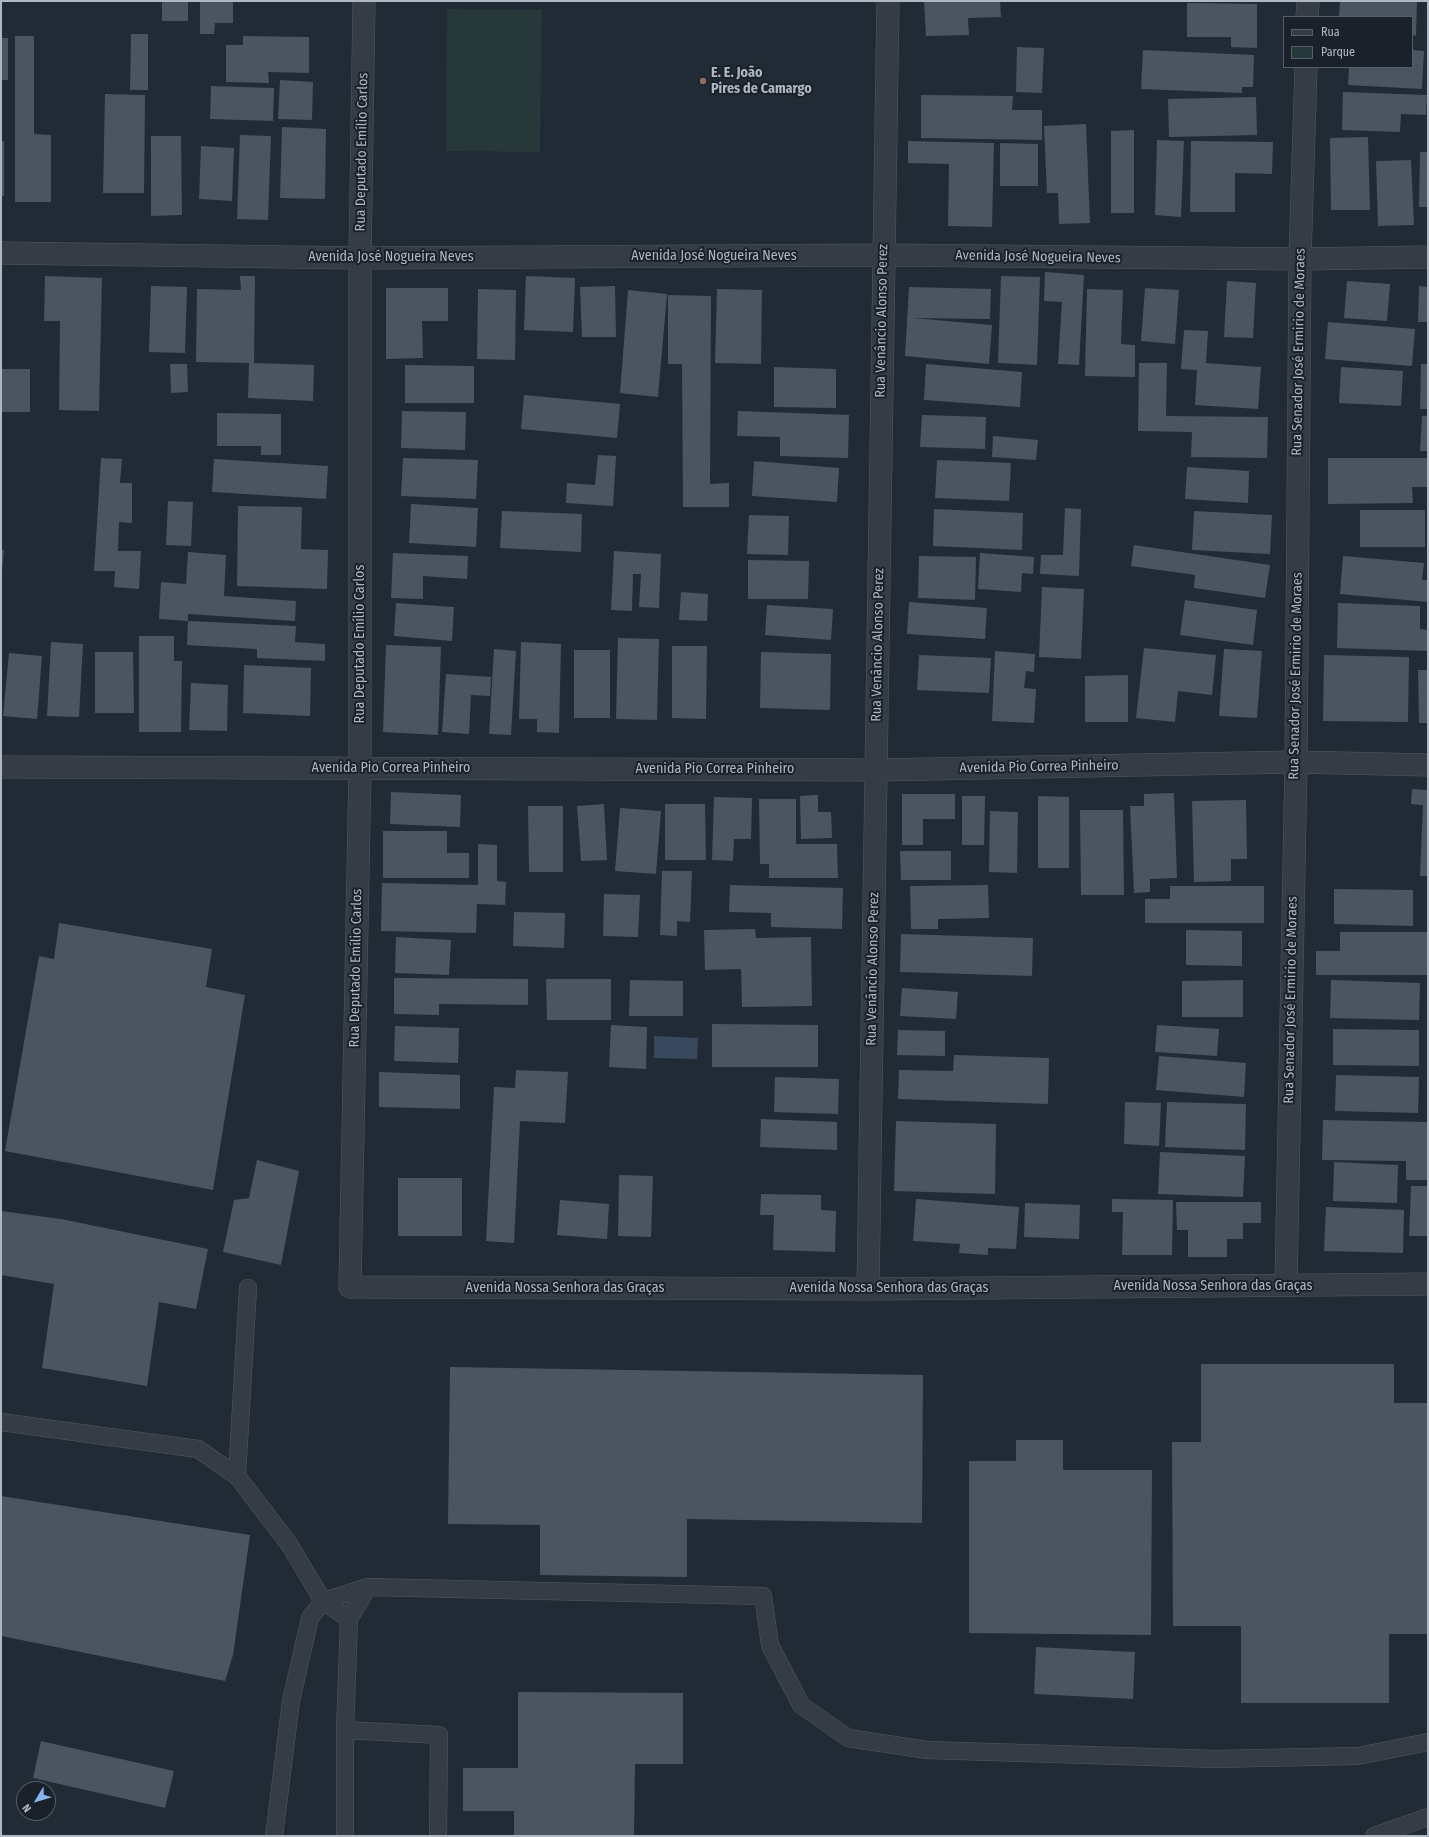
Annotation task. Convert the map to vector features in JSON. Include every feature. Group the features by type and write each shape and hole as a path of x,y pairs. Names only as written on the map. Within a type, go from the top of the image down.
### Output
{"street":[{"name":"Rua Deputado Emílio Carlos","path":"350,1287 360,768 360,258 364,1"},
{"name":"Rua Venâncio Alonso Perez","path":"868,1289 888,1"},
{"path":"1308,1 1308,16"},
{"name":"Rua Senador José Ermirio de Moraes","path":"1286,1285 1296,762 1300,259 1306,68"},
{"name":"Avenida José Nogueira Neves","path":"1,253 360,258 883,255 1300,259 1428,258"},
{"name":"Avenida Pio Correa Pinheiro","path":"1,767 877,770 1296,762 1428,765"},
{"name":"Avenida Nossa Senhora das Graças","path":"350,1287 868,1289 1428,1284"}],"lane":[{"path":"237,1476 248,1288"},
{"path":"1,1422 198,1449 237,1476 289,1544 323,1601 349,1619"},
{"path":"345,1836 345,1730 349,1619 368,1587"},
{"path":"274,1836 291,1701 310,1618 323,1601 368,1587 763,1596 770,1645 801,1705 848,1738 912,1748 927,1750 1215,1759 1358,1756 1428,1742"},
{"path":"345,1730 439,1735 438,1836"},
{"path":"1374,1836 1428,1817"}],"green space":[{"path":"447,9 542,10 540,152 446,151"}],"water":[{"path":"654,1036 698,1038 697,1059 654,1058"}],"building":[{"path":"162,1 188,1 188,21 162,21"},
{"path":"200,1 233,1 233,23 215,23 214,34 200,34"},
{"path":"924,1 1000,1 1001,17 968,18 969,35 926,36"},
{"path":"1340,1 1417,1 1416,36 1413,35 1413,16 1339,16"},
{"path":"1187,3 1257,4 1257,48 1231,47 1231,37 1187,37"},
{"path":"131,34 148,34 148,90 130,90"},
{"path":"15,36 34,36 34,134 51,135 51,202 15,202"},
{"path":"243,36 309,37 309,73 268,72 269,83 226,82 226,45 243,45"},
{"path":"1,38 8,38 8,80 1,80"},
{"path":"1017,47 1044,48 1042,93 1016,92"},
{"path":"1143,50 1254,55 1253,87 1242,87 1242,93 1141,89"},
{"path":"1413,50 1424,51 1422,89 1348,85 1349,68 1413,68"},
{"path":"280,80 313,82 312,120 278,119"},
{"path":"211,86 274,88 273,121 210,119"},
{"path":"1343,92 1427,95 1426,115 1401,114 1400,132 1342,130"},
{"path":"105,94 145,95 144,193 103,193"},
{"path":"921,95 1013,96 1012,110 1042,110 1042,140 921,138"},
{"path":"1256,97 1257,135 1169,137 1168,99"},
{"path":"1086,124 1090,223 1059,224 1058,193 1047,193 1044,126"},
{"path":"282,127 326,129 325,199 280,198"},
{"path":"1134,130 1134,213 1111,213 1111,131"},
{"path":"240,135 271,136 268,220 237,219"},
{"path":"151,136 181,136 182,215 151,216"},
{"path":"1368,137 1370,210 1331,210 1330,138"},
{"path":"1157,140 1184,141 1181,217 1155,215"},
{"path":"1,141 4,141 4,196 1,196"},
{"path":"908,141 994,143 992,227 948,226 949,164 908,163"},
{"path":"1191,141 1273,142 1272,174 1235,173 1235,212 1190,212"},
{"path":"1000,143 1038,144 1038,186 1000,186"},
{"path":"201,146 234,148 232,201 199,199"},
{"path":"1420,152 1428,152 1428,207 1419,207"},
{"path":"1411,160 1414,225 1378,226 1376,161"},
{"path":"1045,272 1084,275 1079,365 1058,364 1062,302 1044,301"},
{"path":"45,276 102,278 99,411 59,410 60,321 44,321"},
{"path":"240,276 255,276 254,363 314,365 313,401 248,398 249,363 196,362 197,289 241,290"},
{"path":"526,276 575,278 573,332 524,330"},
{"path":"1001,276 1040,277 1037,365 998,363"},
{"path":"1227,281 1256,283 1253,338 1224,337"},
{"path":"1347,281 1390,284 1387,321 1344,318"},
{"path":"151,286 187,287 185,353 149,352"},
{"path":"615,286 616,337 582,337 580,287"},
{"path":"1419,286 1428,287 1428,322 1418,322"},
{"path":"909,287 991,289 990,319 913,318 992,325 989,364 905,356"},
{"path":"386,288 448,288 448,321 422,321 423,358 386,359"},
{"path":"1145,288 1179,290 1175,344 1141,341"},
{"path":"478,289 516,290 515,360 477,359"},
{"path":"717,289 762,290 761,364 715,363"},
{"path":"1087,289 1123,290 1121,344 1135,345 1135,377 1085,376"},
{"path":"628,290 667,294 658,397 620,393"},
{"path":"668,295 711,296 710,484 729,483 729,507 683,507 682,364 668,364"},
{"path":"1328,322 1415,329 1412,366 1325,359"},
{"path":"1184,330 1208,331 1206,363 1261,367 1258,409 1195,405 1197,370 1181,369"},
{"path":"1139,363 1167,363 1166,416 1268,417 1267,458 1191,457 1192,432 1138,431"},
{"path":"170,364 187,364 188,392 171,393"},
{"path":"926,364 1022,372 1020,407 924,400"},
{"path":"1421,364 1428,364 1428,409 1420,409"},
{"path":"405,365 474,366 474,403 405,403"},
{"path":"774,367 836,369 836,408 774,407"},
{"path":"1341,367 1403,371 1401,406 1339,403"},
{"path":"1,369 30,369 30,412 1,412"},
{"path":"524,395 620,404 617,438 521,429"},
{"path":"402,411 466,412 465,450 401,448"},
{"path":"738,411 849,415 848,458 780,456 780,437 737,436"},
{"path":"217,413 281,414 281,455 261,455 261,446 217,446"},
{"path":"922,415 986,417 985,449 920,447"},
{"path":"1422,416 1428,416 1428,451 1420,451"},
{"path":"993,436 1038,440 1036,460 992,457"},
{"path":"598,455 616,456 613,506 566,503 567,483 595,485"},
{"path":"101,458 122,459 120,483 132,483 132,523 119,522 118,551 141,551 139,589 114,587 115,571 94,571"},
{"path":"403,458 478,460 476,499 401,496"},
{"path":"1328,458 1428,458 1428,487 1412,487 1413,503 1328,504"},
{"path":"214,459 328,466 326,499 212,492"},
{"path":"937,460 1011,463 1009,501 935,498"},
{"path":"754,461 839,468 837,502 752,496"},
{"path":"1187,467 1249,471 1248,503 1185,499"},
{"path":"168,501 193,502 191,546 166,545"},
{"path":"411,504 478,508 476,547 409,543"},
{"path":"238,506 302,507 301,549 328,550 327,589 237,586"},
{"path":"1065,508 1081,509 1079,576 1040,574 1041,555 1063,555"},
{"path":"934,509 1023,513 1022,550 933,546"},
{"path":"1360,510 1425,510 1425,547 1360,547"},
{"path":"502,511 582,514 581,552 500,548"},
{"path":"1194,511 1272,515 1270,554 1192,550"},
{"path":"749,515 789,516 788,555 747,554"},
{"path":"1134,545 1270,565 1265,598 1194,588 1195,575 1131,566"},
{"path":"1,550 4,550 2,571 1,571"},
{"path":"614,551 661,554 659,608 639,607 641,574 633,574 632,611 611,610"},
{"path":"188,552 226,555 224,596 296,601 295,621 188,614 188,621 159,619 161,582 186,584"},
{"path":"393,553 468,556 467,579 423,576 423,599 391,598"},
{"path":"980,553 1034,557 1033,574 1022,573 1021,592 978,589"},
{"path":"919,556 976,557 975,600 918,598"},
{"path":"1343,556 1424,563 1422,580 1428,580 1428,602 1340,594"},
{"path":"748,560 809,561 808,599 748,599"},
{"path":"1042,587 1084,589 1081,659 1039,657"},
{"path":"681,592 708,594 707,621 679,620"},
{"path":"1185,600 1257,610 1253,645 1180,635"},
{"path":"909,602 987,608 985,639 907,634"},
{"path":"396,603 454,607 452,641 394,636"},
{"path":"1338,603 1420,606 1420,629 1428,630 1428,651 1337,648"},
{"path":"767,605 833,609 831,640 765,635"},
{"path":"188,621 296,626 295,642 325,644 325,661 257,658 257,649 187,645"},
{"path":"139,636 174,636 174,661 182,661 181,732 139,732"},
{"path":"618,638 659,639 657,720 616,719"},
{"path":"51,642 83,644 79,717 47,716"},
{"path":"521,642 561,644 559,733 537,732 537,719 519,719"},
{"path":"386,645 441,647 438,735 383,732"},
{"path":"672,646 707,646 706,719 672,718"},
{"path":"1144,648 1216,655 1212,695 1178,691 1175,722 1136,718"},
{"path":"494,649 516,651 511,735 489,734"},
{"path":"1224,649 1262,651 1257,718 1219,716"},
{"path":"574,650 610,650 610,718 574,718"},
{"path":"995,651 1035,654 1034,672 1026,671 1024,688 1036,689 1034,723 992,721"},
{"path":"95,652 133,652 134,713 95,713"},
{"path":"761,652 831,654 830,710 760,708"},
{"path":"9,653 42,656 37,719 3,716"},
{"path":"919,655 991,658 989,693 917,690"},
{"path":"1324,655 1409,657 1408,722 1323,721"},
{"path":"244,665 311,668 310,716 243,713"},
{"path":"1418,670 1428,670 1428,723 1419,723"},
{"path":"446,674 491,677 490,696 471,695 469,734 442,732"},
{"path":"1128,675 1128,722 1085,722 1085,676"},
{"path":"191,683 228,685 227,731 189,730"},
{"path":"1412,789 1428,790 1428,876 1420,876 1423,805 1411,804"},
{"path":"391,792 461,795 460,827 390,824"},
{"path":"1174,793 1177,878 1150,879 1150,892 1134,893 1130,806 1144,806 1144,794"},
{"path":"902,794 955,794 955,819 923,819 923,845 902,845"},
{"path":"818,795 818,812 831,812 832,838 801,839 800,796"},
{"path":"962,796 985,796 984,845 962,845"},
{"path":"1038,796 1069,797 1069,868 1038,868"},
{"path":"714,797 752,798 751,839 734,839 733,861 712,860"},
{"path":"759,799 796,799 796,844 837,844 838,878 769,878 769,864 760,864"},
{"path":"1246,800 1247,859 1231,859 1231,881 1194,882 1192,801"},
{"path":"604,804 607,860 581,861 577,806"},
{"path":"665,804 705,804 706,860 665,860"},
{"path":"528,806 563,806 563,872 529,872"},
{"path":"620,808 661,811 656,874 615,871"},
{"path":"1080,810 1123,810 1124,895 1081,895"},
{"path":"990,811 1018,812 1017,873 989,872"},
{"path":"383,831 447,831 447,853 469,853 469,878 383,878"},
{"path":"478,844 497,845 497,881 506,882 505,905 477,904 476,933 381,931 382,883 478,885"},
{"path":"900,851 951,851 951,880 901,880"},
{"path":"662,871 692,871 690,922 677,921 677,936 660,935"},
{"path":"730,885 843,888 842,929 771,927 771,913 729,912"},
{"path":"988,885 989,918 938,919 938,929 911,929 910,886"},
{"path":"1170,886 1264,886 1264,923 1145,923 1145,899 1170,899"},
{"path":"1334,889 1413,890 1413,926 1334,924"},
{"path":"604,894 640,895 638,937 603,936"},
{"path":"514,912 565,913 564,948 513,946"},
{"path":"59,923 212,949 206,987 245,995 213,1190 5,1151 39,956 54,959"},
{"path":"755,929 756,938 811,937 812,1006 742,1007 741,969 705,970 704,930"},
{"path":"1186,930 1242,931 1242,966 1186,965"},
{"path":"1340,932 1428,932 1428,975 1316,975 1316,951 1340,951"},
{"path":"901,934 1033,938 1032,976 900,972"},
{"path":"396,937 451,940 449,975 395,973"},
{"path":"394,978 528,979 528,1005 439,1004 439,1015 394,1014"},
{"path":"546,979 611,979 611,1020 547,1020"},
{"path":"630,980 683,981 683,1016 629,1016"},
{"path":"1243,980 1243,1017 1182,1017 1182,981"},
{"path":"1331,980 1420,983 1419,1020 1330,1018"},
{"path":"902,988 958,992 956,1019 900,1016"},
{"path":"712,1024 818,1025 818,1067 712,1067"},
{"path":"611,1025 647,1027 646,1069 609,1067"},
{"path":"1157,1025 1219,1029 1217,1056 1155,1052"},
{"path":"395,1026 459,1028 458,1063 394,1061"},
{"path":"1333,1029 1419,1030 1419,1066 1333,1065"},
{"path":"898,1030 945,1031 945,1056 897,1055"},
{"path":"954,1055 1049,1058 1048,1104 898,1099 899,1070 953,1071"},
{"path":"1159,1056 1246,1063 1244,1097 1156,1090"},
{"path":"516,1070 568,1072 565,1123 520,1121 514,1243 486,1241 494,1087 515,1088"},
{"path":"379,1072 460,1075 460,1109 379,1107"},
{"path":"1336,1075 1419,1077 1418,1113 1335,1111"},
{"path":"775,1077 839,1079 838,1114 774,1112"},
{"path":"1125,1102 1161,1103 1159,1146 1124,1144"},
{"path":"1167,1102 1246,1104 1245,1150 1165,1147"},
{"path":"761,1119 837,1122 837,1150 760,1147"},
{"path":"1323,1120 1428,1122 1428,1180 1406,1180 1406,1161 1322,1160"},
{"path":"896,1121 996,1124 995,1194 894,1191"},
{"path":"1160,1152 1245,1156 1243,1197 1158,1194"},
{"path":"257,1160 299,1171 281,1265 223,1252 234,1200 249,1198"},
{"path":"1334,1162 1398,1165 1397,1203 1333,1201"},
{"path":"619,1175 653,1176 651,1237 618,1236"},
{"path":"398,1178 462,1178 462,1236 398,1236"},
{"path":"1411,1186 1428,1186 1428,1236 1409,1236"},
{"path":"761,1194 821,1195 821,1210 836,1211 835,1252 773,1250 774,1215 760,1215"},
{"path":"916,1199 1019,1207 1016,1249 988,1248 988,1255 959,1253 960,1244 913,1241"},
{"path":"1112,1199 1173,1200 1172,1255 1122,1255 1123,1212 1112,1212"},
{"path":"560,1200 609,1204 607,1239 557,1235"},
{"path":"1176,1202 1261,1202 1261,1223 1243,1223 1243,1239 1227,1239 1227,1257 1188,1257 1188,1230 1177,1230"},
{"path":"1025,1203 1080,1205 1079,1239 1024,1237"},
{"path":"1326,1207 1404,1210 1403,1253 1324,1251"},
{"path":"1,1211 61,1219 208,1249 196,1309 159,1302 147,1386 42,1368 54,1284 1,1275"},
{"path":"1201,1364 1394,1364 1394,1403 1428,1403 1428,1634 1389,1634 1389,1703 1241,1703 1241,1626 1173,1626 1172,1442 1201,1442"},
{"path":"450,1367 923,1375 922,1523 687,1519 687,1577 540,1575 540,1525 448,1524"},
{"path":"1016,1440 1063,1440 1063,1470 1152,1470 1151,1635 969,1633 969,1461 1016,1461"},
{"path":"1,1496 250,1535 233,1655 225,1681 1,1636"},
{"path":"1036,1647 1135,1652 1133,1699 1034,1694"},
{"path":"518,1692 683,1693 683,1764 635,1764 634,1836 514,1836 514,1811 463,1811 463,1768 518,1768"},
{"path":"41,1741 174,1771 165,1808 56,1783 56,1781 46,1781 33,1778"}],"place":[{"name":"E. E. João Pires de Camargo","path":"703,81"}]}
